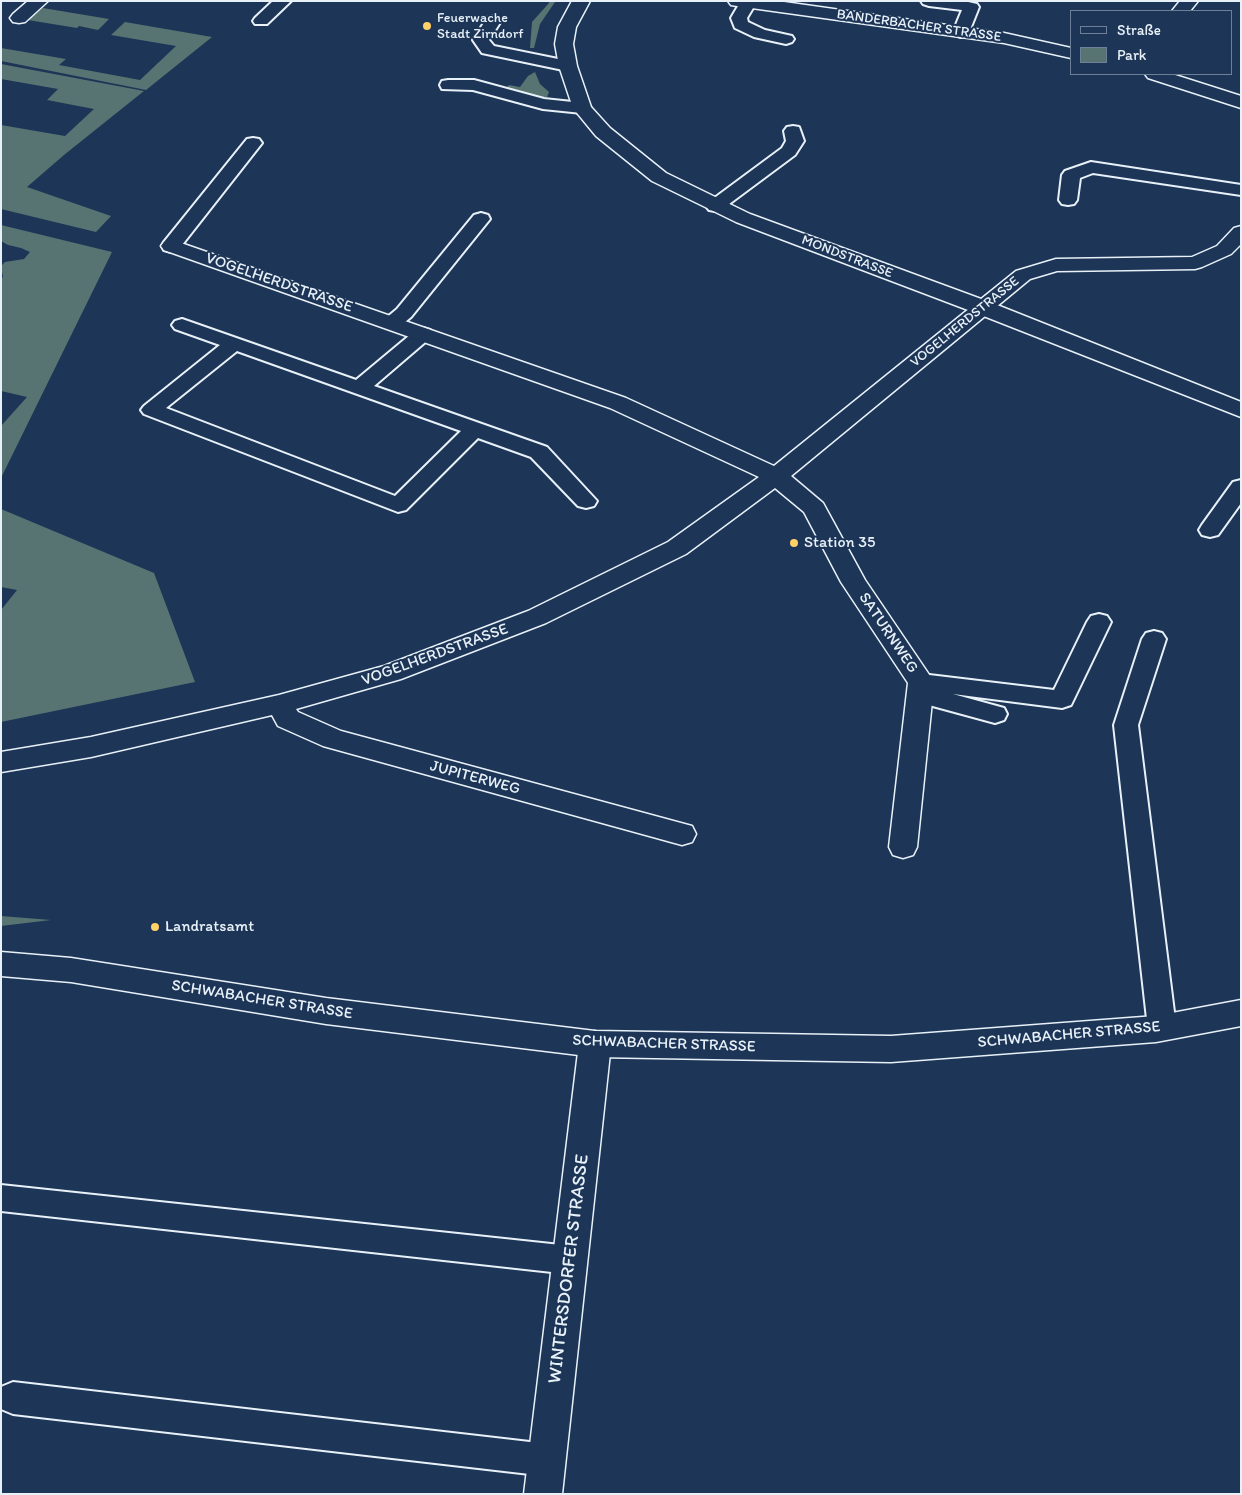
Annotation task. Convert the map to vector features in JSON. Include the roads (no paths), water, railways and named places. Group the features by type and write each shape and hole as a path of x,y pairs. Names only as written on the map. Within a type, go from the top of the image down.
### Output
{"street":[{"path":"19,18 39,1"},
{"name":"MONDSTRASSE","path":"581,1 567,27 564,44 568,66 582,108 603,132 658,177 715,206 984,308 1241,410"},
{"name":"BANDERBACHER STRASSE","path":"745,2 1004,38 1070,52"},
{"path":"1157,75 1241,102"},
{"name":"VOGELHERDSTRASSE","path":"1,762 91,746 279,704 392,673 537,617 677,548 776,476 1023,275 1056,265 1195,263 1224,250 1241,232"},
{"name":"VOGELHERDSTRASSE","path":"171,246 618,403 776,476"},
{"name":"SATURNWEG","path":"776,476 814,508 854,582 920,688 903,847"},
{"name":"JUPITERWEG","path":"279,704 288,719 333,740 682,834"},
{"name":"SCHWABACHER STRASSE","path":"1,964 70,970 326,1011 595,1044 891,1049 1162,1028 1241,1013"},
{"name":"WINTERSDORFER STRASSE","path":"543,1494 595,1044"}],"lane":[{"path":"261,21 283,1"},
{"path":"929,1 971,7 967,33"},
{"path":"967,33 987,1"},
{"path":"745,2 739,18 741,25 760,34 786,39"},
{"path":"493,21 481,40 488,50 568,66"},
{"path":"448,84 474,86 543,104 582,108"},
{"path":"715,206 789,152 795,141 793,131"},
{"path":"171,246 253,143"},
{"path":"1068,200 1071,175 1091,167 1241,190"},
{"path":"392,323 404,312 481,219"},
{"path":"182,325 539,452 586,501"},
{"path":"359,388 423,334"},
{"path":"235,343 152,410 398,505 475,429"},
{"path":"1210,530 1241,487"},
{"path":"920,688 1062,699 1099,622"},
{"path":"1154,639 1126,725 1162,1028"},
{"path":"920,688 995,714"},
{"path":"1,1198 570,1260"},
{"path":"13,1398 547,1460"}],"place":[{"name":"Feuerwache Stadt Zirndorf","path":"427,26"},
{"name":"Station 35","path":"794,543"},
{"name":"Landratsamt","path":"155,927"}]}
